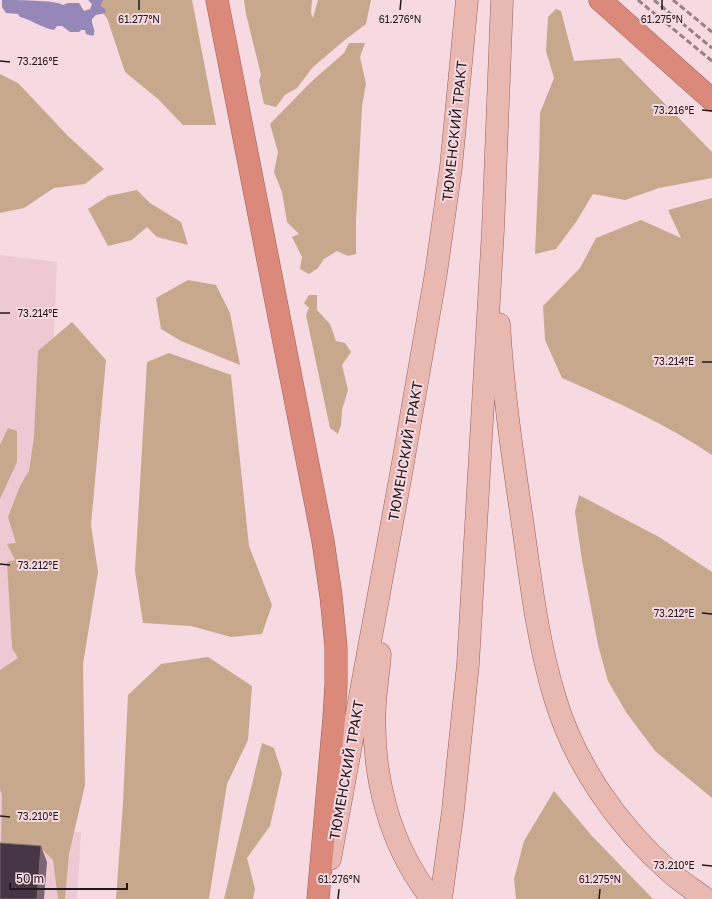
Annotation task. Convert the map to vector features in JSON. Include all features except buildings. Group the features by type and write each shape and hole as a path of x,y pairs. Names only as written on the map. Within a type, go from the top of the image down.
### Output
{"highway":[{"path":"217,0 320,525 331,596 336,647 335,705 318,899"},
{"path":"600,0 712,100"}],"main road":[{"name":"ТЮМЕНСКИЙ ТРАКТ","path":"323,899 401,474 437,265 450,167 467,0"},
{"path":"441,899 453,810 468,664 493,230 502,0"},
{"path":"493,230 500,344 511,441 538,624 546,666 556,700 570,737 587,771 619,818 670,872 706,899"},
{"path":"401,474 375,704 377,767 382,794 391,825 414,872 432,899"}],"shaded area":[{"path":"2,0 44,1 63,5 68,3 79,3 84,11 90,9 92,4 88,0 103,0 100,6 105,9 106,13 96,15 92,19 94,32 93,36 86,34 85,30 70,32 62,26 57,26 54,30 50,29 20,17 18,14 6,13 2,7"},
{"path":"92,0 192,0 216,125 183,125 158,99 125,72 107,18"},
{"path":"244,0 312,0 311,13 313,18 318,0 371,0 366,24 313,67 297,88 285,95 276,107 264,104 259,81 261,75"},
{"path":"556,9 561,11 574,61 620,58 712,152 712,178 659,188 625,200 593,194 576,222 556,249 535,254 540,113 554,78 546,51 548,17"},
{"path":"349,43 365,43 360,57 366,84 362,106 356,221 356,254 348,256 337,251 324,259 318,268 309,274 300,269 302,257 292,237 299,234 287,222 282,192 274,172 278,152 270,124 311,82 344,53"},
{"path":"0,74 18,83 68,136 104,169 85,184 54,188 24,208 0,213"},
{"path":"137,190 150,203 181,222 188,245 157,237 147,227 132,240 108,246 88,209 108,196"},
{"path":"712,198 712,455 658,423 562,378 545,340 543,306 580,268 596,238 641,220 681,238 668,210"},
{"path":"0,255 57,262 33,828 81,832 77,899 0,899"},
{"path":"188,280 216,285 230,313 240,365 181,341 161,329 156,298"},
{"path":"309,295 317,295 317,310 330,324 336,341 345,343 351,352 342,365 348,390 342,410 341,425 338,434 330,428 306,315 309,308 304,303"},
{"path":"72,322 106,360 91,525 98,572 83,664 85,785 69,854 65,899 58,899 53,860 41,848 1,847 2,794 0,790 0,670 18,658 12,648 7,562 15,560 7,544 16,543 8,517 20,486 29,471 34,437 38,351"},
{"path":"169,353 231,375 249,546 272,605 262,634 231,637 191,626 143,623 135,571 147,362"},
{"path":"8,428 17,431 17,462 0,499 0,445"},
{"path":"579,495 659,537 712,572 712,798 655,751 626,712 608,681 598,645 582,560 575,512"},
{"path":"208,657 252,686 248,740 227,784 209,899 116,899 123,803 128,695 161,664"},
{"path":"262,743 274,748 282,773 270,826 247,858 255,889 253,899 224,899"},
{"path":"554,791 592,836 653,899 516,899 514,879 524,841"}],"railway":[{"path":"638,0 712,61"},
{"path":"654,0 712,48"},
{"path":"673,0 712,32"}]}
